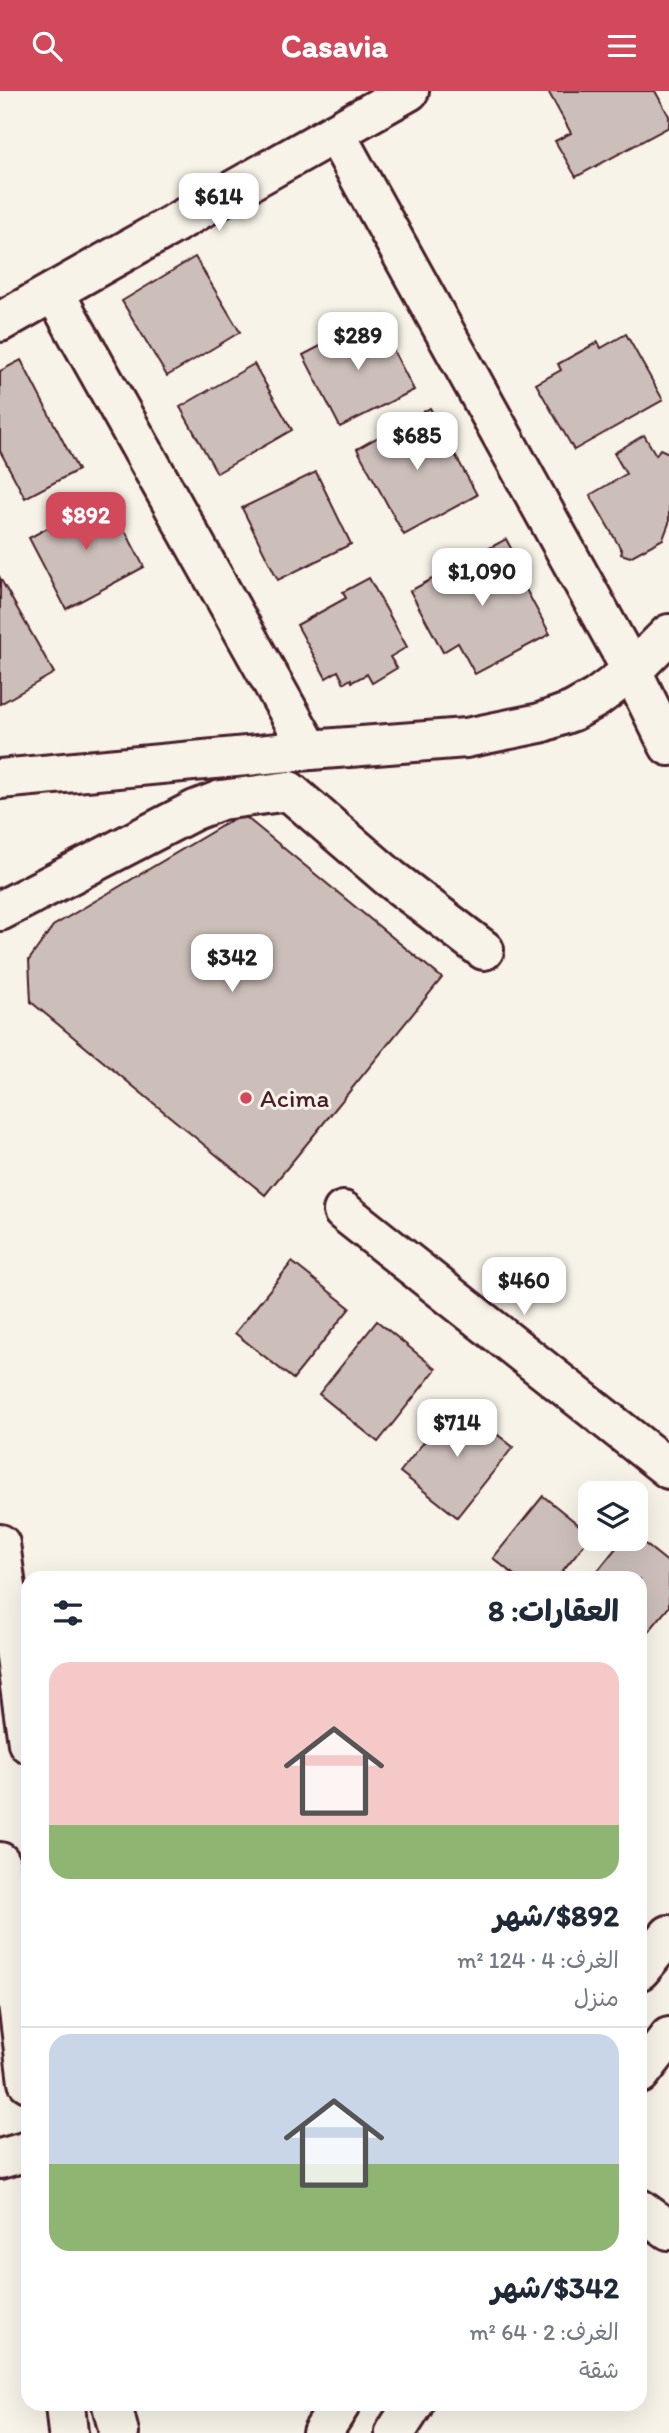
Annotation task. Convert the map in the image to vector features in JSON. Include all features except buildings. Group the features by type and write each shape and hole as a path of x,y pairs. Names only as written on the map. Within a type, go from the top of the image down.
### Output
{"street":[{"path":"0,322 409,91"},
{"path":"335,133 632,671 669,746"},
{"path":"54,292 310,750"},
{"path":"0,779 310,750 466,739 540,723 584,705 632,671 669,634"},
{"path":"0,911 195,810 221,800 289,791 390,878 484,950"},
{"path":"343,1211 669,1469"},
{"path":"0,1544 21,1693"},
{"path":"0,1862 21,2028"},
{"path":"647,2065 669,2037"},
{"path":"0,2159 21,2153"},
{"path":"647,2214 669,2230"},
{"path":"66,2411 68,2433"},
{"path":"114,2411 119,2433"},
{"path":"322,2433 336,2411"},
{"path":"395,2433 409,2411"}],"place":[{"name":"Acima","path":"246,1098"}]}
